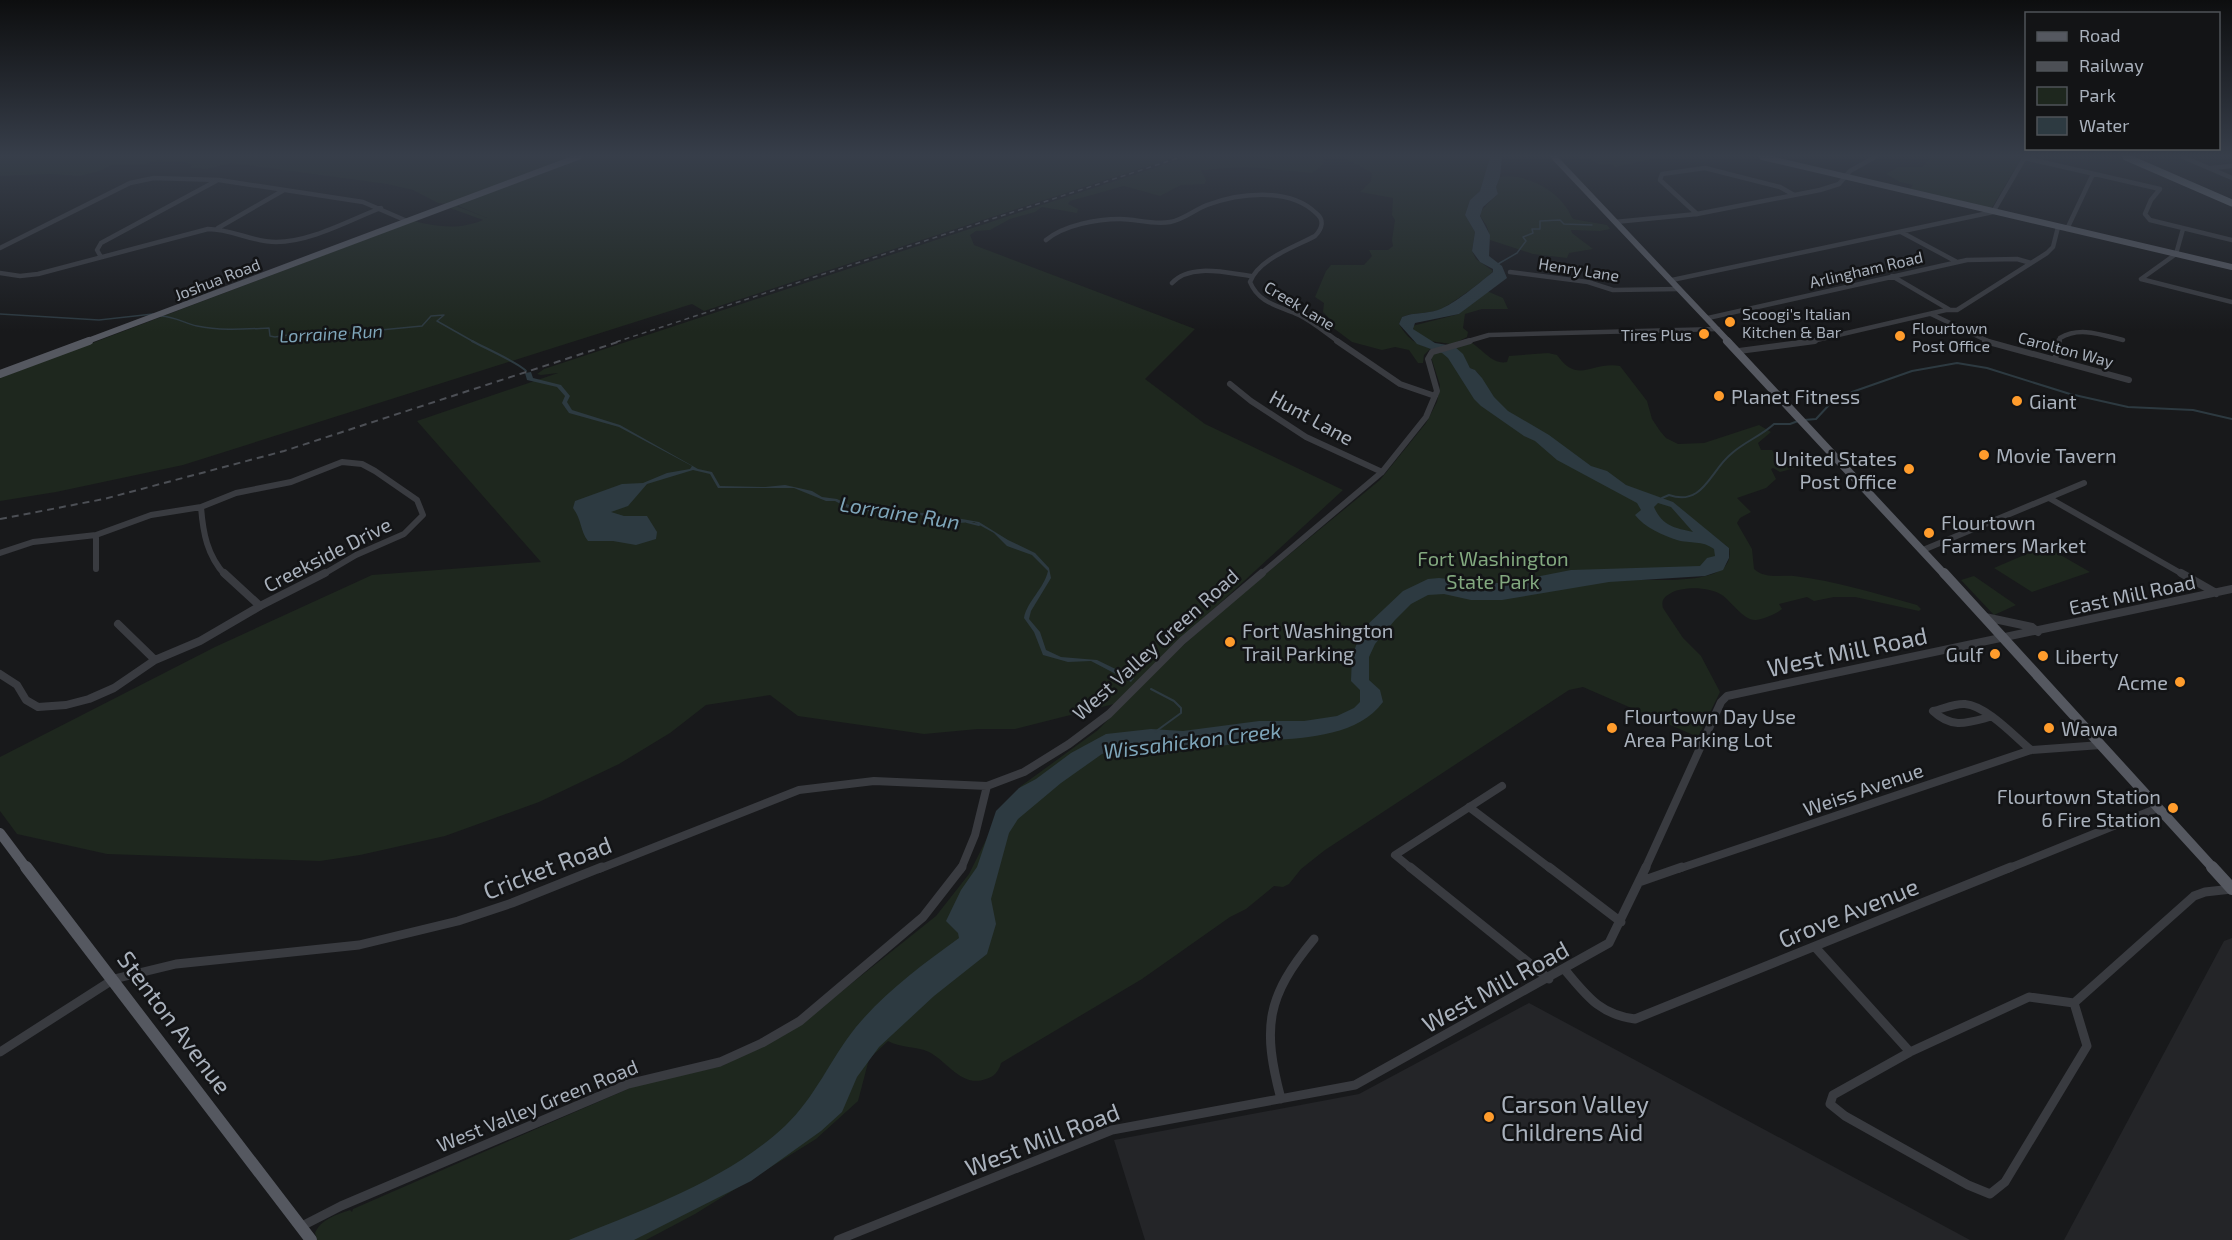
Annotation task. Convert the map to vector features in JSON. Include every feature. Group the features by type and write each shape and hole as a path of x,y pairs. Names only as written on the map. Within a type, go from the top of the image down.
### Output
{"main road":[{"name":"Joshua Road","path":"0,374 424,215"},
{"path":"1608,215 1739,351 2005,638 2232,889"},
{"path":"2005,215 2232,267"},
{"name":"Stenton Avenue","path":"0,833 311,1240"}],"street":[{"path":"0,248 66,215"},
{"path":"101,257 97,250 101,243 154,215"},
{"path":"0,273 31,275 218,228 241,215"},
{"path":"218,228 270,242 282,242 361,215"},
{"path":"395,215 407,221"},
{"name":"Creek Lane","path":"1046,240 1057,231 1109,220 1149,222 1176,220 1187,215"},
{"name":"Creek Lane","path":"1318,215 1322,223 1317,235 1262,265 1251,276 1252,288 1262,300 1301,316 1400,384 1435,396"},
{"path":"1615,222 1688,215"},
{"path":"1672,280 1980,215"},
{"path":"2067,229 2074,215"},
{"path":"2145,215 2158,223 2232,240"},
{"path":"1739,351 1796,345 1961,308 2040,258 2053,247 2058,227"},
{"path":"2183,229 2176,254 2141,279 2232,302"},
{"path":"1901,232 1958,262"},
{"name":"Arlingham Road","path":"1708,318 1958,262 2017,259 2031,263"},
{"path":"1172,283 1176,277 1194,272 1251,276"},
{"name":"Henry Lane","path":"1510,272 1588,282 1612,290 1679,289"},
{"path":"1892,276 1951,310"},
{"name":"Carolton Way","path":"1931,314 1975,337 2129,380"},
{"path":"1435,396 1437,391 1435,378 1428,359 1430,354 1436,350 1489,335 1718,329"},
{"path":"2055,360 2060,338 2067,334 2090,333 2123,340"},
{"name":"Hunt Lane","path":"1230,384 1251,401 1306,437 1382,472"},
{"name":"West Valley Green Road","path":"302,1226 341,1206 628,1084 720,1062 762,1043 800,1021 930,909 961,869 975,834 987,786 1024,772 1069,744 1109,714 1182,641 1382,472 1426,417 1435,396"},
{"name":"Creekside Drive","path":"0,553 33,542 96,535 151,515 201,507 236,493 291,482 342,462 362,464 375,471 417,500 423,515 404,534 356,555 301,587 260,606 208,637 155,660 114,688 89,699 66,705 38,707 26,700 17,685 0,674"},
{"path":"1923,550 2084,483"},
{"path":"2049,498 2216,593"},
{"path":"201,507 201,529 207,552 218,568 260,606"},
{"path":"96,535 96,569"},
{"name":"East Mill Road","path":"2038,632 2230,591"},
{"path":"1985,617 2032,627 2038,632"},
{"path":"118,624 155,660"},
{"name":"West Mill Road","path":"838,1240 1112,1130 1355,1084 1565,970 1602,948 1613,937 1724,698 2038,632"},
{"path":"1990,717 1954,725 1943,722 1933,711 1966,704 1977,707 1990,717 2031,750"},
{"name":"Weiss Avenue","path":"1639,882 2031,750 2102,745"},
{"name":"Cricket Road","path":"0,1052 114,980 176,964 359,945 458,921 512,903 799,790 874,781 987,786"},
{"path":"1502,786 1395,855 1549,979"},
{"path":"1469,807 1621,922"},
{"name":"Grove Avenue","path":"1565,970 1602,1011 1618,1018 1635,1019 2158,808"},
{"path":"2074,1003 2087,1046 2005,1182 1990,1194 1968,1185 1855,1122 1830,1104 1833,1095 1910,1052 2029,997 2074,1003 2194,896 2205,892 2232,889"},
{"path":"1281,1099 1271,1062 1269,1027 1271,1016 1282,981 1293,962 1314,939"},
{"path":"1815,946 1910,1052"}],"shaded area":[{"path":"2232,938 2232,1240 2064,1240 2224,941"},
{"name":"Carson Valley Childrens Aid","path":"1529,1003 1970,1240 1145,1240 1114,1140 1359,1094"}],"green space":[{"path":"469,215 487,218 480,215 999,215 704,311 692,304 183,465 56,492 0,501 0,378 414,221 448,227 483,220"},
{"path":"1012,215 1025,215 1010,219 990,230 976,231 970,235 974,245 1195,329 1145,379 1205,424 1343,490 1114,704 1015,729 978,729 924,734 798,716 770,695 706,705 670,733 619,764 539,802 445,836 360,855 320,861 107,854 17,834 0,811 0,757 215,647 372,575 541,562 417,421 558,373 537,374 544,369"},
{"path":"1392,215 1465,215 1475,232 1472,251 1476,259 1493,271 1468,292 1439,310 1402,317 1399,324 1405,333 1416,343 1431,348 1424,355 1423,363 1418,363 1409,350 1395,347 1382,350 1352,342 1332,327 1333,322 1323,312 1324,303 1315,297 1331,265 1364,265 1372,256 1369,250 1388,250 1393,246 1395,220"},
{"path":"1480,215 1571,215 1573,219 1607,225 1610,229 1571,230 1593,249 1569,253 1567,258 1533,254 1490,240 1486,224"},
{"name":"Fort Washington State Park","path":"1487,291 1503,298 1508,309 1482,309 1465,314 1463,328 1468,332 1467,337 1457,342 1472,343 1497,361 1507,362 1509,356 1548,353 1557,355 1572,369 1586,370 1601,366 1620,366 1647,401 1652,419 1660,431 1666,438 1678,444 1704,443 1759,425 1771,432 1758,443 1761,450 1772,450 1782,463 1795,468 1780,472 1771,469 1776,479 1766,488 1737,498 1751,512 1740,518 1737,523 1752,549 1754,569 1768,575 1794,576 1841,584 1917,605 1921,609 1919,611 1855,597 1834,597 1814,601 1807,597 1779,604 1782,609 1756,620 1747,617 1722,595 1711,590 1690,588 1671,593 1664,599 1663,608 1683,638 1701,656 1720,692 1698,737 1583,687 1569,690 1325,850 1301,869 1289,884 1283,887 1274,886 1246,909 1230,917 1142,979 1001,1063 991,1077 977,1081 970,1080 956,1073 929,1052 888,1041 869,1059 858,1101 816,1139 695,1214 646,1240 317,1240 315,1233 321,1224 330,1218 350,1210 352,1212 353,1209 637,1085 722,1066 802,1023 936,916 969,874 1000,812 1021,786 1098,730 1167,660 1235,599 1380,480 1426,423 1437,402 1440,385 1430,354 1445,350 1486,387 1480,376 1470,368 1456,348 1449,344 1426,340 1416,333 1412,326 1459,314","holes":["1710,533 1729,548 1729,560 1722,569 1711,575 1664,580 1640,580 1637,575 1715,569 1721,550"]},
{"path":"2045,546 2090,572 2032,592 1994,568"},
{"path":"1974,576 2016,605 1994,615 1961,580"}],"water":[{"name":"Wissahickon Creek","path":"1465,215 1480,215 1490,235 1489,256 1502,266 1507,278 1459,314 1415,323 1413,329 1435,343 1454,346 1463,354 1470,368 1482,378 1494,397 1508,411 1549,435 1591,466 1607,471 1626,485 1673,502 1729,548 1729,558 1723,570 1705,576 1609,582 1502,600 1471,600 1444,594 1428,595 1411,604 1375,644 1369,657 1369,680 1380,690 1383,702 1372,714 1358,723 1327,734 1310,737 1187,750 1114,751 1102,754 1061,783 1018,819 1009,833 991,899 996,924 987,954 934,996 879,1047 857,1077 842,1112 821,1131 751,1181 634,1240 569,1240 654,1205 710,1178 737,1163 785,1126 814,1091 847,1039 868,1014 905,979 959,938 958,933 946,921 961,890 977,867 996,811 1019,788 1036,779 1071,753 1106,734 1151,729 1183,731 1259,721 1304,721 1337,716 1354,708 1360,702 1360,690 1351,681 1352,657 1359,637 1366,626 1403,591 1428,579 1505,583 1571,570 1700,566 1707,558 1715,556 1714,549 1710,546 1677,540 1649,527 1635,515 1641,510 1637,503 1557,460 1535,441 1481,406 1474,399 1448,358 1442,353 1417,344 1399,324 1402,317 1445,307 1493,272 1493,269 1480,262 1472,251 1475,232","holes":["1658,503 1671,507 1693,532 1665,522 1654,507"]},
{"path":"531,372 533,378 561,385 570,396 567,402 572,410 620,425 698,469 712,472 720,486 785,485 812,491 822,497 837,499 853,507 886,512 928,513 979,522 1035,553 1049,568 1051,578 1031,611 1029,619 1040,632 1046,650 1061,657 1097,660 1134,678 1131,682 1091,661 1068,662 1043,655 1034,632 1024,618 1028,606 1043,584 1048,571 1032,555 1007,546 994,533 974,522 958,523 929,516 852,510 835,501 826,501 794,488 718,488 710,474 693,470 647,484 628,506 611,512 624,516 647,516 657,532 656,539 636,545 613,541 588,541 573,508 575,501 622,484 643,483 667,473 690,469 692,466 619,427 569,413 562,403 565,396 557,387 527,380 525,373"}],"waterway":[{"path":"1498,264 1517,253 1526,241 1523,237 1533,233 1532,229 1540,229 1540,221 1560,220 1564,224 1592,225"},
{"name":"Lorraine Run","path":"0,314 99,320 153,314"},
{"name":"Lorraine Run","path":"161,316 206,328 269,328 270,336 275,337 320,330 339,334 422,326 431,316 444,315 437,321 474,342"},
{"name":"Lorraine Run","path":"474,342 510,360 526,371"},
{"path":"1804,420 1816,419 1829,405 1852,392 1912,371 1957,363 1987,368 2070,394 2128,407 2193,410 2232,419"},
{"path":"1662,498 1669,495 1690,496 1698,492 1724,461 1741,446 1774,424 1790,424 1798,421"},
{"name":"Lorraine Run","path":"967,522 979,525"},
{"name":"Lorraine Run","path":"1151,689 1174,701 1181,708 1181,713 1155,732"}],"railway":[{"path":"616,342 1004,215"},
{"path":"0,519 104,499 284,451 621,341"}],"place":[{"name":"Scoogi's Italian Kitchen & Bar","path":"1730,322"},
{"name":"Tires Plus","path":"1704,334"},
{"name":"Flourtown Post Office","path":"1900,336"},
{"name":"Planet Fitness","path":"1719,396"},
{"name":"Giant","path":"2017,401"},
{"name":"Movie Tavern","path":"1984,455"},
{"name":"United States Post Office","path":"1909,469"},
{"name":"Flourtown Farmers Market","path":"1929,533"},
{"name":"Fort Washington Trail Parking","path":"1230,642"},
{"name":"Gulf","path":"1995,654"},
{"name":"Liberty","path":"2043,656"},
{"name":"Acme","path":"2180,682"},
{"name":"Flourtown Day Use Area Parking Lot","path":"1612,728"},
{"name":"Wawa","path":"2049,728"},
{"name":"Flourtown Station 6 Fire Station","path":"2173,808"},
{"name":"Carson Valley Childrens Aid","path":"1489,1117"}]}
